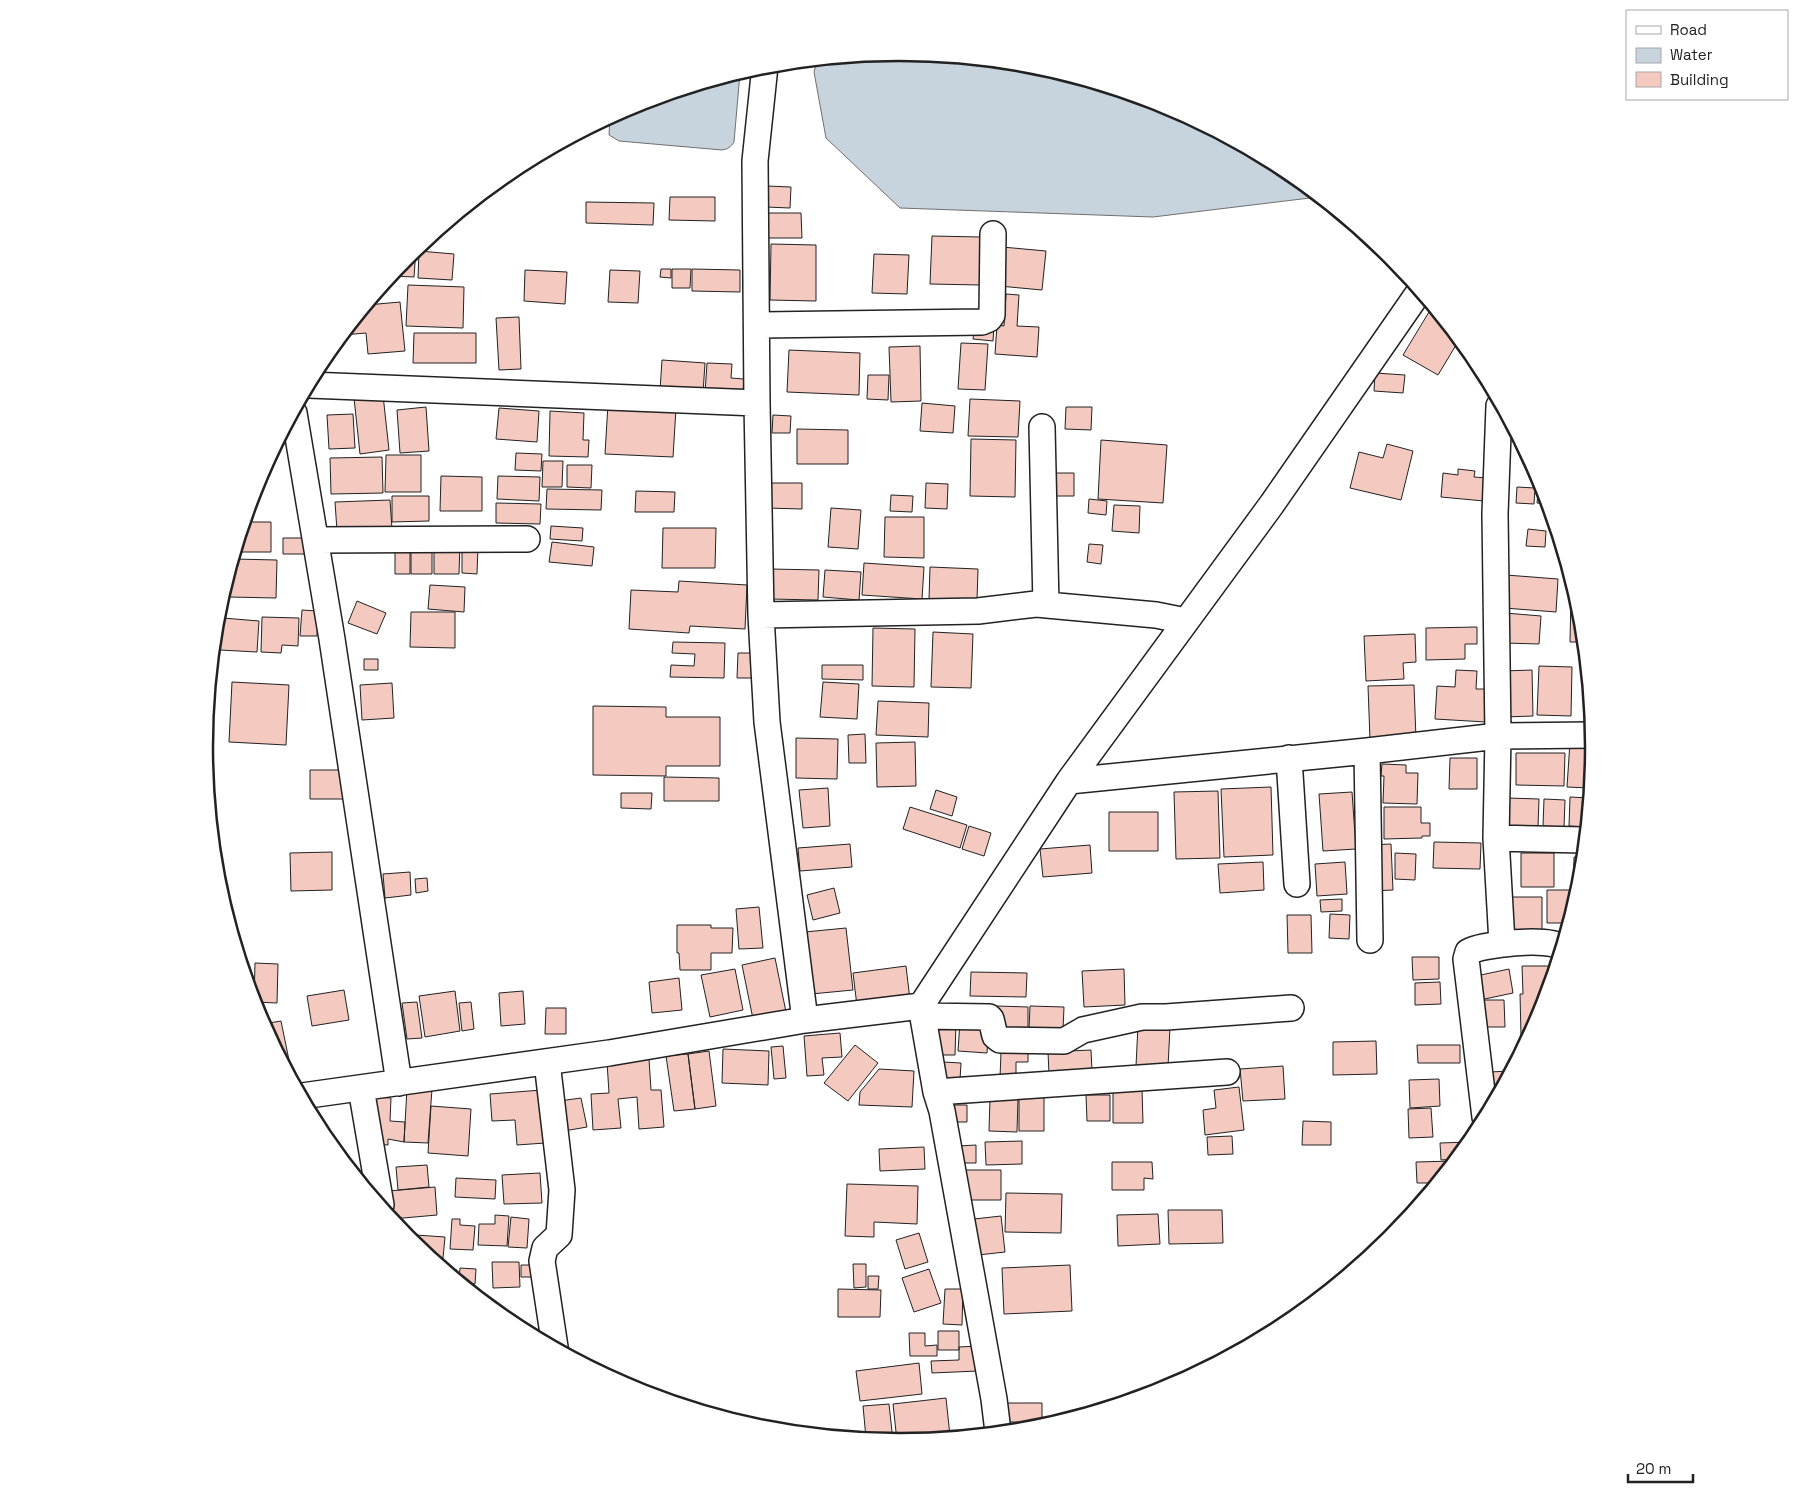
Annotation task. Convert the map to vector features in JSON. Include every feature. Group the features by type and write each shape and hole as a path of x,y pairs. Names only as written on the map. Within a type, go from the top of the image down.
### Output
{"street":[{"path":"764,74 756,161 757,404 761,615 767,722 805,1020"},
{"path":"757,324 982,322 989,319 992,315 993,234"},
{"path":"997,1426 942,1111 936,1092 922,1011 1069,780 1272,504 1416,296"},
{"path":"316,386 757,404"},
{"path":"1498,413 1495,514 1498,736 1496,838 1502,943"},
{"path":"296,422 317,540 398,1083"},
{"path":"1042,427 1046,605"},
{"path":"317,540 527,539"},
{"path":"761,615 978,611 1036,604 1156,615 1186,621"},
{"path":"1069,780 1367,751 1498,736 1584,735"},
{"path":"1367,751 1370,940"},
{"path":"1289,758 1297,884"},
{"path":"1496,838 1579,840"},
{"path":"1484,1105 1466,959 1468,952 1475,948 1502,943 1555,943"},
{"path":"308,1095 609,1053 805,1020 922,1011 989,1017 995,1036 1000,1040 1064,1041 1083,1030 1142,1017 1291,1008"},
{"path":"547,1062 562,1190 559,1235 545,1248 542,1261 554,1340"},
{"path":"936,1092 1227,1072"},
{"path":"360,1088 379,1194"}],"water":[{"path":"899,61 989,67 1033,74 1119,98 1161,113 1242,153 1309,198 1153,217 900,208 826,138 814,72 816,66"},
{"path":"739,81 734,142 728,148 722,150 619,141 609,135 610,126 637,113 679,98"}],"building":[{"path":"767,186 791,187 790,208 766,207"},
{"path":"670,197 715,197 715,221 669,220"},
{"path":"586,202 654,203 653,225 586,223"},
{"path":"768,213 801,213 802,238 768,238"},
{"path":"932,236 981,237 980,285 930,284"},
{"path":"771,244 816,245 816,301 770,300"},
{"path":"1002,247 1046,251 1042,290 999,286"},
{"path":"425,252 454,254 452,280 418,278 419,258"},
{"path":"874,254 909,255 907,294 872,293"},
{"path":"415,261 414,277 401,276"},
{"path":"661,269 671,269 671,278 660,277"},
{"path":"672,269 691,269 690,288 672,288"},
{"path":"692,269 740,270 740,292 692,291"},
{"path":"525,270 567,272 565,304 524,301"},
{"path":"610,270 640,271 638,303 608,302"},
{"path":"408,285 464,287 463,328 406,326"},
{"path":"1006,294 1019,295 1017,326 1039,327 1037,357 995,354 997,325 1004,326"},
{"path":"400,302 405,351 368,354 366,333 352,334 376,304"},
{"path":"1429,312 1455,347 1438,375 1403,355"},
{"path":"519,317 521,369 499,370 496,318"},
{"path":"975,323 994,325 993,341 973,339"},
{"path":"414,333 476,333 476,363 413,363"},
{"path":"961,343 988,344 985,390 958,389"},
{"path":"920,346 921,401 891,402 889,347"},
{"path":"789,350 860,353 859,395 787,392"},
{"path":"662,360 705,363 703,393 660,390"},
{"path":"707,363 732,364 731,378 744,379 743,393 705,393"},
{"path":"1375,373 1405,375 1403,393 1374,391"},
{"path":"868,375 889,375 888,400 867,399"},
{"path":"383,395 389,450 360,454 354,398"},
{"path":"970,399 1020,401 1018,437 968,436"},
{"path":"922,403 955,406 953,433 920,431"},
{"path":"608,404 676,408 673,457 605,454"},
{"path":"426,407 429,451 400,453 397,410"},
{"path":"1066,407 1092,407 1091,430 1065,429"},
{"path":"499,408 539,411 537,442 496,439"},
{"path":"550,411 584,413 583,440 589,440 588,457 549,456"},
{"path":"353,414 355,448 329,449 327,415"},
{"path":"773,415 791,416 790,433 772,433"},
{"path":"797,429 848,430 848,464 797,464"},
{"path":"971,439 1016,440 1015,497 970,496"},
{"path":"1101,440 1167,445 1163,503 1098,499"},
{"path":"1387,444 1413,451 1401,500 1350,488 1359,452 1383,458"},
{"path":"516,453 542,454 541,471 515,470"},
{"path":"386,455 421,455 421,492 385,492"},
{"path":"382,457 383,493 331,494 330,458"},
{"path":"543,461 563,461 562,487 542,487"},
{"path":"567,465 592,465 591,488 567,487"},
{"path":"1458,469 1475,471 1474,477 1487,478 1484,501 1441,497 1443,473 1458,475"},
{"path":"1053,473 1074,473 1074,496 1053,496"},
{"path":"441,476 482,477 482,511 440,511"},
{"path":"498,476 540,477 539,501 497,499"},
{"path":"767,483 802,483 802,509 766,508"},
{"path":"926,483 948,484 947,509 925,508"},
{"path":"1517,487 1534,488 1534,504 1516,503"},
{"path":"547,489 602,490 601,510 546,509"},
{"path":"636,491 675,492 674,512 635,512"},
{"path":"891,495 913,496 912,512 890,511"},
{"path":"392,496 429,496 429,521 392,522"},
{"path":"1089,499 1107,501 1106,515 1088,513"},
{"path":"390,500 392,529 337,531 335,502"},
{"path":"496,503 541,504 540,524 496,523"},
{"path":"1114,505 1140,506 1139,533 1112,531"},
{"path":"831,508 861,510 858,549 828,547"},
{"path":"885,517 924,517 924,558 884,557"},
{"path":"252,522 271,522 271,552 242,552"},
{"path":"551,526 583,528 582,541 550,539"},
{"path":"663,528 716,528 715,568 662,568"},
{"path":"1528,529 1546,531 1545,547 1526,546"},
{"path":"283,538 307,538 306,554 283,554"},
{"path":"552,542 594,547 592,566 549,562"},
{"path":"434,543 460,543 459,574 434,574"},
{"path":"1089,544 1103,545 1101,564 1087,562"},
{"path":"411,545 432,545 432,574 411,574"},
{"path":"462,546 478,546 477,574 462,573"},
{"path":"395,548 410,548 410,574 395,574"},
{"path":"240,559 277,560 276,598 230,597"},
{"path":"864,563 924,567 922,599 862,595"},
{"path":"930,567 978,569 977,601 929,599"},
{"path":"771,569 819,570 818,600 770,599"},
{"path":"825,570 861,572 859,600 823,597"},
{"path":"1506,575 1558,579 1556,612 1504,608"},
{"path":"679,581 747,585 745,629 690,626 689,633 629,629 631,590 678,592"},
{"path":"430,585 465,587 464,612 428,609"},
{"path":"357,601 386,613 377,634 348,623"},
{"path":"1571,608 1577,642 1570,642"},
{"path":"302,610 318,611 317,636 300,636"},
{"path":"411,612 455,612 455,648 410,647"},
{"path":"1505,613 1541,616 1539,644 1504,643"},
{"path":"262,617 299,618 298,646 282,645 281,653 261,652"},
{"path":"225,618 259,621 257,652 220,650"},
{"path":"1477,627 1477,644 1465,644 1465,659 1426,660 1426,628"},
{"path":"873,628 915,629 914,687 872,686"},
{"path":"933,632 973,634 971,688 931,687"},
{"path":"1415,634 1416,662 1403,663 1404,679 1366,681 1364,636"},
{"path":"673,642 725,643 724,678 670,677 671,665 694,666 695,654 672,653"},
{"path":"738,653 759,653 759,678 737,678"},
{"path":"364,659 378,659 378,670 364,670"},
{"path":"822,665 863,665 863,680 822,679"},
{"path":"1539,666 1572,667 1571,716 1537,715"},
{"path":"1456,670 1477,671 1476,689 1487,689 1486,722 1435,719 1437,686 1455,687"},
{"path":"1532,670 1533,716 1504,717 1503,671"},
{"path":"232,682 289,685 286,745 229,742"},
{"path":"823,682 859,684 857,719 820,717"},
{"path":"392,683 394,718 362,720 360,685"},
{"path":"1414,685 1416,739 1370,740 1368,686"},
{"path":"878,701 929,703 928,737 876,735"},
{"path":"593,706 666,707 666,717 720,717 720,766 666,766 666,776 593,775"},
{"path":"865,734 866,763 849,763 848,735"},
{"path":"796,738 838,739 837,779 796,778"},
{"path":"915,742 916,786 877,787 876,743"},
{"path":"1570,742 1585,743 1583,788 1567,787"},
{"path":"1516,753 1565,753 1564,786 1516,785"},
{"path":"1450,758 1477,758 1477,789 1449,789"},
{"path":"1382,764 1406,765 1406,773 1418,773 1417,804 1383,803 1384,776 1381,776"},
{"path":"310,770 350,770 350,799 310,799"},
{"path":"664,777 719,778 719,801 664,801"},
{"path":"1271,787 1273,855 1224,857 1221,789"},
{"path":"828,788 830,826 803,828 799,790"},
{"path":"936,790 957,797 952,816 930,809"},
{"path":"1218,791 1220,858 1176,859 1174,792"},
{"path":"1352,792 1356,849 1323,851 1319,794"},
{"path":"621,793 652,793 651,809 621,808"},
{"path":"1570,797 1582,798 1580,827 1569,826"},
{"path":"1508,798 1539,799 1538,827 1507,826"},
{"path":"1544,799 1565,800 1564,827 1543,826"},
{"path":"910,807 967,825 960,848 903,829"},
{"path":"1384,807 1421,807 1421,823 1430,823 1430,836 1384,839"},
{"path":"1109,812 1158,812 1158,851 1109,851"},
{"path":"969,826 991,833 984,856 962,849"},
{"path":"1434,842 1481,843 1480,869 1433,868"},
{"path":"850,844 852,867 800,871 798,848"},
{"path":"1391,844 1393,890 1371,891 1368,845"},
{"path":"1090,845 1092,873 1043,877 1040,849"},
{"path":"332,852 332,890 291,891 290,853"},
{"path":"1395,853 1416,854 1415,880 1395,879"},
{"path":"1521,853 1554,853 1554,887 1521,887"},
{"path":"1263,862 1264,890 1220,893 1218,864"},
{"path":"1345,862 1347,894 1317,896 1315,864"},
{"path":"410,872 411,895 385,898 383,874"},
{"path":"427,878 428,891 416,893 415,879"},
{"path":"834,888 840,913 813,920 807,895"},
{"path":"1547,890 1570,890 1561,923 1547,923"},
{"path":"1511,897 1542,897 1542,932 1511,932"},
{"path":"1342,899 1342,911 1321,912 1320,900"},
{"path":"759,907 763,948 739,949 736,909"},
{"path":"1330,914 1350,915 1349,939 1329,938"},
{"path":"1287,915 1311,915 1312,953 1288,953"},
{"path":"677,925 711,925 711,928 733,928 732,953 711,953 711,970 680,970 679,953 677,953"},
{"path":"846,928 853,990 811,994 805,932"},
{"path":"1412,957 1439,957 1439,979 1413,980"},
{"path":"775,958 786,1012 753,1019 742,965"},
{"path":"255,963 278,964 277,1003 263,1002 255,980"},
{"path":"906,966 910,1000 857,1006 853,973"},
{"path":"1522,966 1548,966 1533,1009 1521,1035 1520,994 1523,994"},
{"path":"735,969 743,1010 710,1017 701,975"},
{"path":"1124,969 1125,1005 1084,1007 1082,971"},
{"path":"1509,969 1513,993 1480,1000 1476,976"},
{"path":"971,972 1027,973 1026,997 970,996"},
{"path":"679,978 682,1010 652,1013 649,982"},
{"path":"1440,982 1441,1004 1415,1005 1415,983"},
{"path":"344,990 349,1020 312,1026 307,996"},
{"path":"455,991 460,1031 425,1037 419,996"},
{"path":"523,991 525,1024 501,1026 499,993"},
{"path":"1476,1000 1504,1000 1505,1027 1476,1027"},
{"path":"417,1002 422,1038 407,1039 402,1003"},
{"path":"471,1002 474,1029 462,1031 459,1003"},
{"path":"997,1006 1028,1007 1028,1028 995,1027"},
{"path":"1030,1006 1064,1007 1063,1030 1029,1029"},
{"path":"546,1008 566,1008 566,1034 545,1034"},
{"path":"281,1021 289,1059 284,1050 271,1023"},
{"path":"960,1021 989,1023 987,1053 958,1051"},
{"path":"932,1022 956,1022 955,1055 931,1055"},
{"path":"1138,1025 1170,1027 1168,1067 1136,1066"},
{"path":"840,1033 842,1057 822,1058 824,1075 807,1076 804,1036"},
{"path":"1376,1041 1377,1074 1333,1075 1333,1042"},
{"path":"855,1045 878,1063 848,1101 824,1083"},
{"path":"1417,1045 1460,1045 1460,1063 1418,1063"},
{"path":"783,1046 786,1078 774,1079 771,1047"},
{"path":"723,1049 769,1051 768,1085 722,1083"},
{"path":"1091,1050 1092,1071 1049,1074 1048,1052"},
{"path":"709,1051 716,1106 695,1109 688,1054"},
{"path":"1001,1052 1028,1053 1028,1062 1016,1062 1016,1078 1000,1078"},
{"path":"688,1054 695,1109 674,1111 666,1056"},
{"path":"649,1059 651,1090 661,1090 664,1127 639,1129 637,1097 618,1099 621,1128 593,1130 591,1094 609,1093 607,1062"},
{"path":"943,1062 961,1063 960,1080 943,1080"},
{"path":"1283,1066 1285,1099 1243,1101 1240,1069"},
{"path":"879,1069 914,1071 912,1107 859,1105 860,1092"},
{"path":"1503,1071 1493,1091 1490,1072"},
{"path":"1439,1079 1440,1106 1410,1108 1409,1080"},
{"path":"1239,1087 1244,1130 1205,1135 1203,1110 1216,1108 1214,1090"},
{"path":"407,1088 432,1089 428,1143 404,1142"},
{"path":"1142,1089 1143,1123 1113,1123 1113,1090"},
{"path":"542,1090 545,1143 517,1145 515,1120 492,1121 490,1094"},
{"path":"1086,1095 1110,1095 1110,1121 1087,1121"},
{"path":"375,1097 391,1098 390,1121 405,1122 404,1142 388,1139 388,1145 372,1144"},
{"path":"1019,1097 1044,1097 1044,1131 1019,1131"},
{"path":"581,1098 587,1127 564,1131 559,1101"},
{"path":"990,1098 1018,1098 1017,1132 989,1131"},
{"path":"952,1105 967,1105 967,1122 952,1122"},
{"path":"431,1106 471,1109 468,1156 428,1153"},
{"path":"1431,1108 1433,1137 1409,1138 1408,1109"},
{"path":"1303,1121 1331,1122 1331,1145 1302,1145"},
{"path":"1232,1136 1233,1154 1208,1155 1207,1137"},
{"path":"1022,1141 1022,1164 986,1165 985,1142"},
{"path":"1459,1142 1446,1160 1441,1160 1440,1143"},
{"path":"976,1145 976,1163 959,1163 958,1146"},
{"path":"924,1147 925,1169 880,1171 879,1149"},
{"path":"1445,1161 1428,1183 1417,1183 1416,1162"},
{"path":"1112,1162 1152,1162 1153,1179 1144,1178 1144,1190 1112,1190"},
{"path":"427,1165 429,1187 398,1190 396,1167"},
{"path":"965,1170 1001,1170 1001,1200 965,1200"},
{"path":"540,1173 542,1203 504,1204 502,1175"},
{"path":"456,1178 496,1180 495,1199 455,1197"},
{"path":"847,1184 918,1186 917,1224 874,1222 874,1237 845,1236"},
{"path":"435,1187 437,1215 401,1218 390,1206 389,1191"},
{"path":"1006,1193 1062,1194 1061,1233 1005,1232"},
{"path":"1168,1210 1222,1210 1223,1243 1169,1244"},
{"path":"1158,1214 1160,1244 1118,1246 1117,1215"},
{"path":"495,1215 509,1216 507,1246 478,1245 479,1224 495,1224"},
{"path":"1001,1216 1005,1252 978,1255 974,1219"},
{"path":"511,1217 529,1219 527,1248 508,1247"},
{"path":"452,1219 460,1219 460,1225 475,1226 473,1250 450,1249"},
{"path":"919,1233 928,1262 905,1269 896,1240"},
{"path":"417,1235 445,1237 442,1258"},
{"path":"492,1262 519,1262 520,1287 493,1288"},
{"path":"853,1264 866,1264 866,1287 854,1288"},
{"path":"521,1265 534,1265 535,1277 521,1277"},
{"path":"1070,1265 1072,1311 1004,1314 1002,1268"},
{"path":"460,1268 476,1269 475,1284 473,1284 460,1273"},
{"path":"929,1269 941,1303 914,1312 902,1278"},
{"path":"868,1276 879,1276 878,1289 868,1289"},
{"path":"838,1289 881,1290 880,1317 838,1317"},
{"path":"945,1289 963,1289 962,1325 943,1324"},
{"path":"938,1331 959,1331 959,1350 938,1350"},
{"path":"909,1333 925,1333 925,1346 937,1345 937,1356 910,1356"},
{"path":"977,1346 978,1371 932,1373 931,1361 959,1360 959,1347"},
{"path":"919,1363 922,1394 860,1401 856,1371"},
{"path":"946,1398 949,1431 896,1433 893,1404"},
{"path":"1002,1403 1042,1403 1042,1418 1020,1422 1002,1422"},
{"path":"889,1404 892,1433 865,1432 863,1406"}]}
